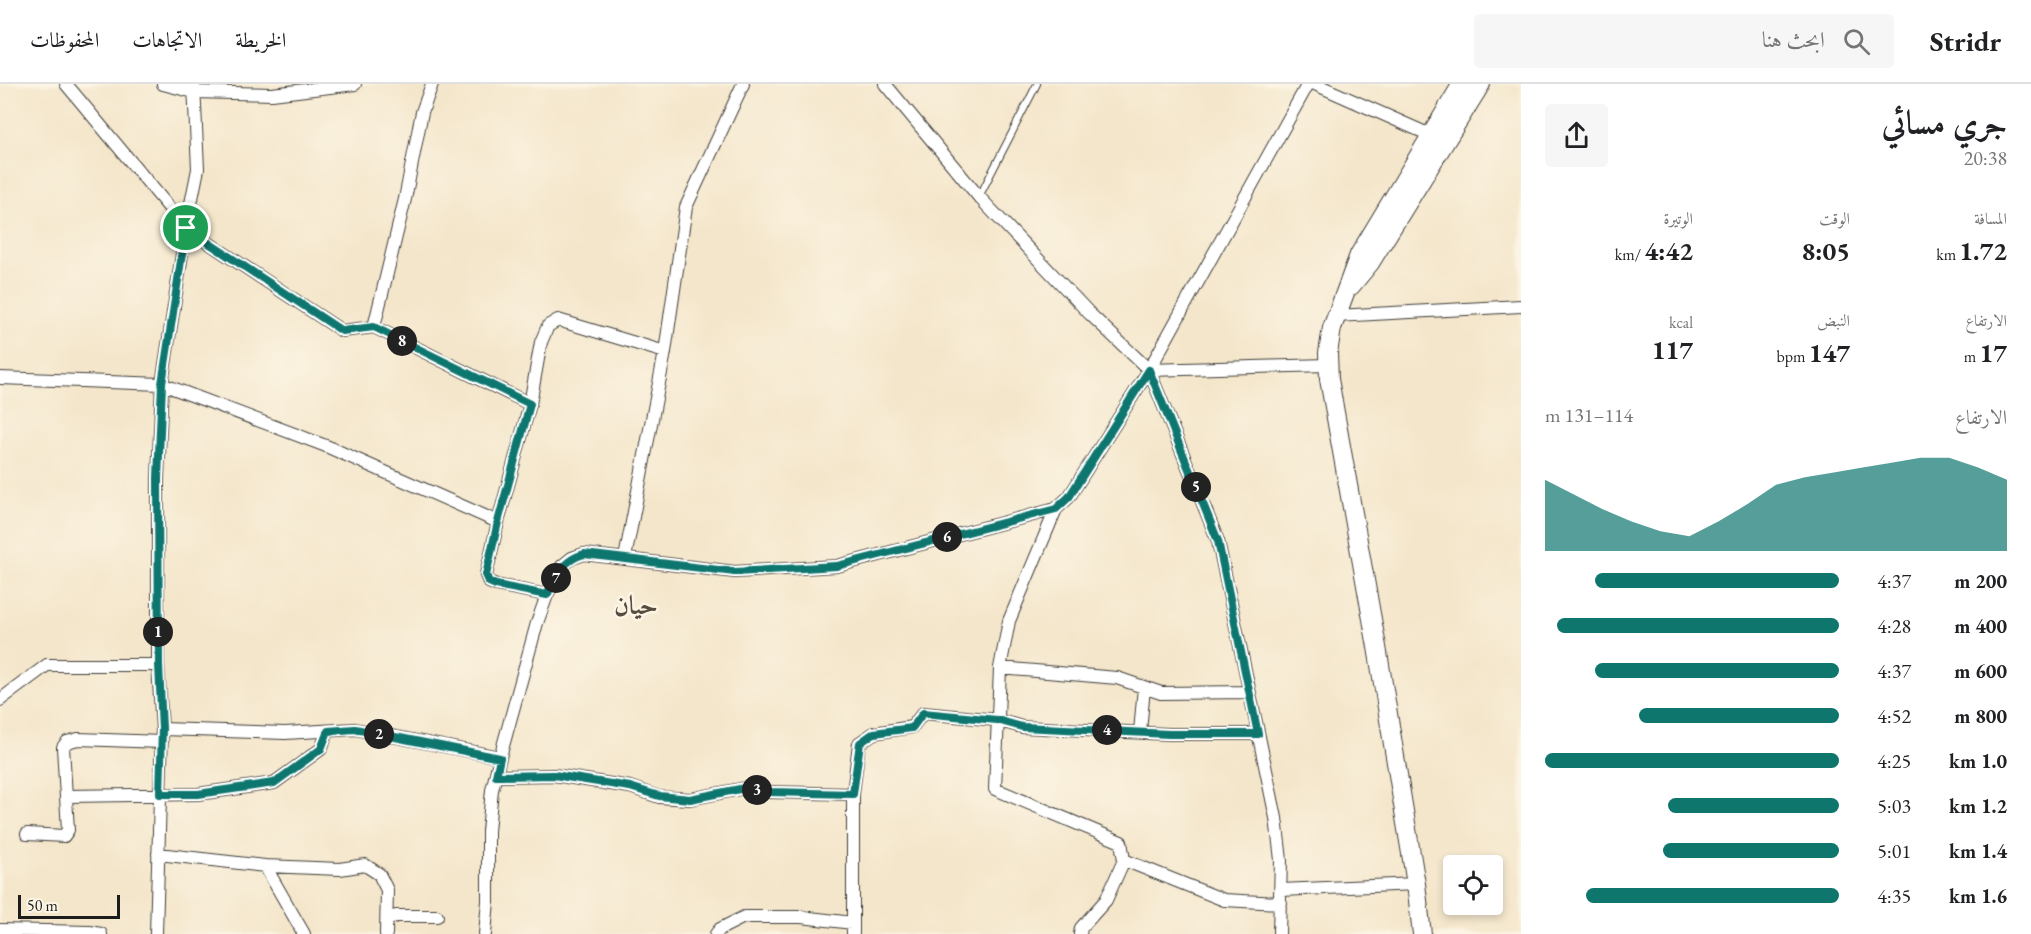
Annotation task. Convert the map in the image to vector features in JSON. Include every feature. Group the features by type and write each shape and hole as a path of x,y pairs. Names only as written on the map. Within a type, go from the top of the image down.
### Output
{"street":[{"path":"66,84 186,228 342,331 374,327 530,404"},
{"path":"163,84 272,94 356,84"},
{"path":"374,327 405,199 422,112 432,84"},
{"path":"625,558 665,352 686,207 743,84"},
{"path":"885,84 978,197 1090,314 1149,370 1218,541 1276,818 1281,860 1279,934"},
{"path":"1080,934 1081,928 1106,900 1124,860 1121,842 995,789 1000,668 1009,621 1056,509 1069,497 1149,370 1308,84"},
{"path":"1315,84 1439,139"},
{"path":"1422,934 1379,658 1328,365 1329,340 1345,291 1365,271 1439,139 1462,84"},
{"path":"1439,139 1481,84"},
{"path":"156,934 162,736 159,665 158,478 162,384 186,228 198,169 194,88"},
{"path":"1336,316 1521,306"},
{"path":"547,595 496,585 489,582 486,575 530,404 541,342 548,326 558,320 665,352"},
{"path":"1149,370 1328,365"},
{"path":"0,378 162,384 326,446 498,522"},
{"path":"484,934 488,900 488,831 492,790 537,622 547,595 562,566 572,558 584,554 735,572 837,566 1056,509"},
{"path":"0,700 47,665 159,665"},
{"path":"1000,668 1117,678 1161,693 1248,692"},
{"path":"1140,732 1144,687"},
{"path":"716,934 720,929 744,917 801,916 853,928 855,849 853,794 860,743 874,733 912,728 923,713 997,720 1022,727 1169,734 1258,734"},
{"path":"27,834 64,836 68,830 63,747 67,742 78,740 355,729 500,758"},
{"path":"67,796 198,794 274,783 321,749 328,731"},
{"path":"496,776 554,775 630,787 659,796 690,799 745,788 770,792 853,794"},
{"path":"158,854 265,866 340,869 365,865 379,874 387,890 386,934"},
{"path":"1124,860 1224,900 1416,884"},
{"path":"265,866 304,934"},
{"path":"387,920 396,916 436,916"},
{"path":"0,930 101,934"}],"lane":[{"path":"978,197 1037,84"}],"district":[{"name":"حيان","path":"636,605"}],"route":[{"path":"186,228 342,331 374,327 530,404 486,575 489,582 496,585 547,595 562,566 572,558 584,554 735,572 837,566 1056,509 1069,497 1149,370 1218,541 1258,734 1169,734 1022,727 997,720 923,713 912,728 874,733 860,743 853,794 770,792 745,788 690,799 659,796 630,787 554,775 496,776 500,758 355,729 328,731 321,749 274,783 198,794 160,794 162,729 159,665 158,478 162,384 186,228"}]}
